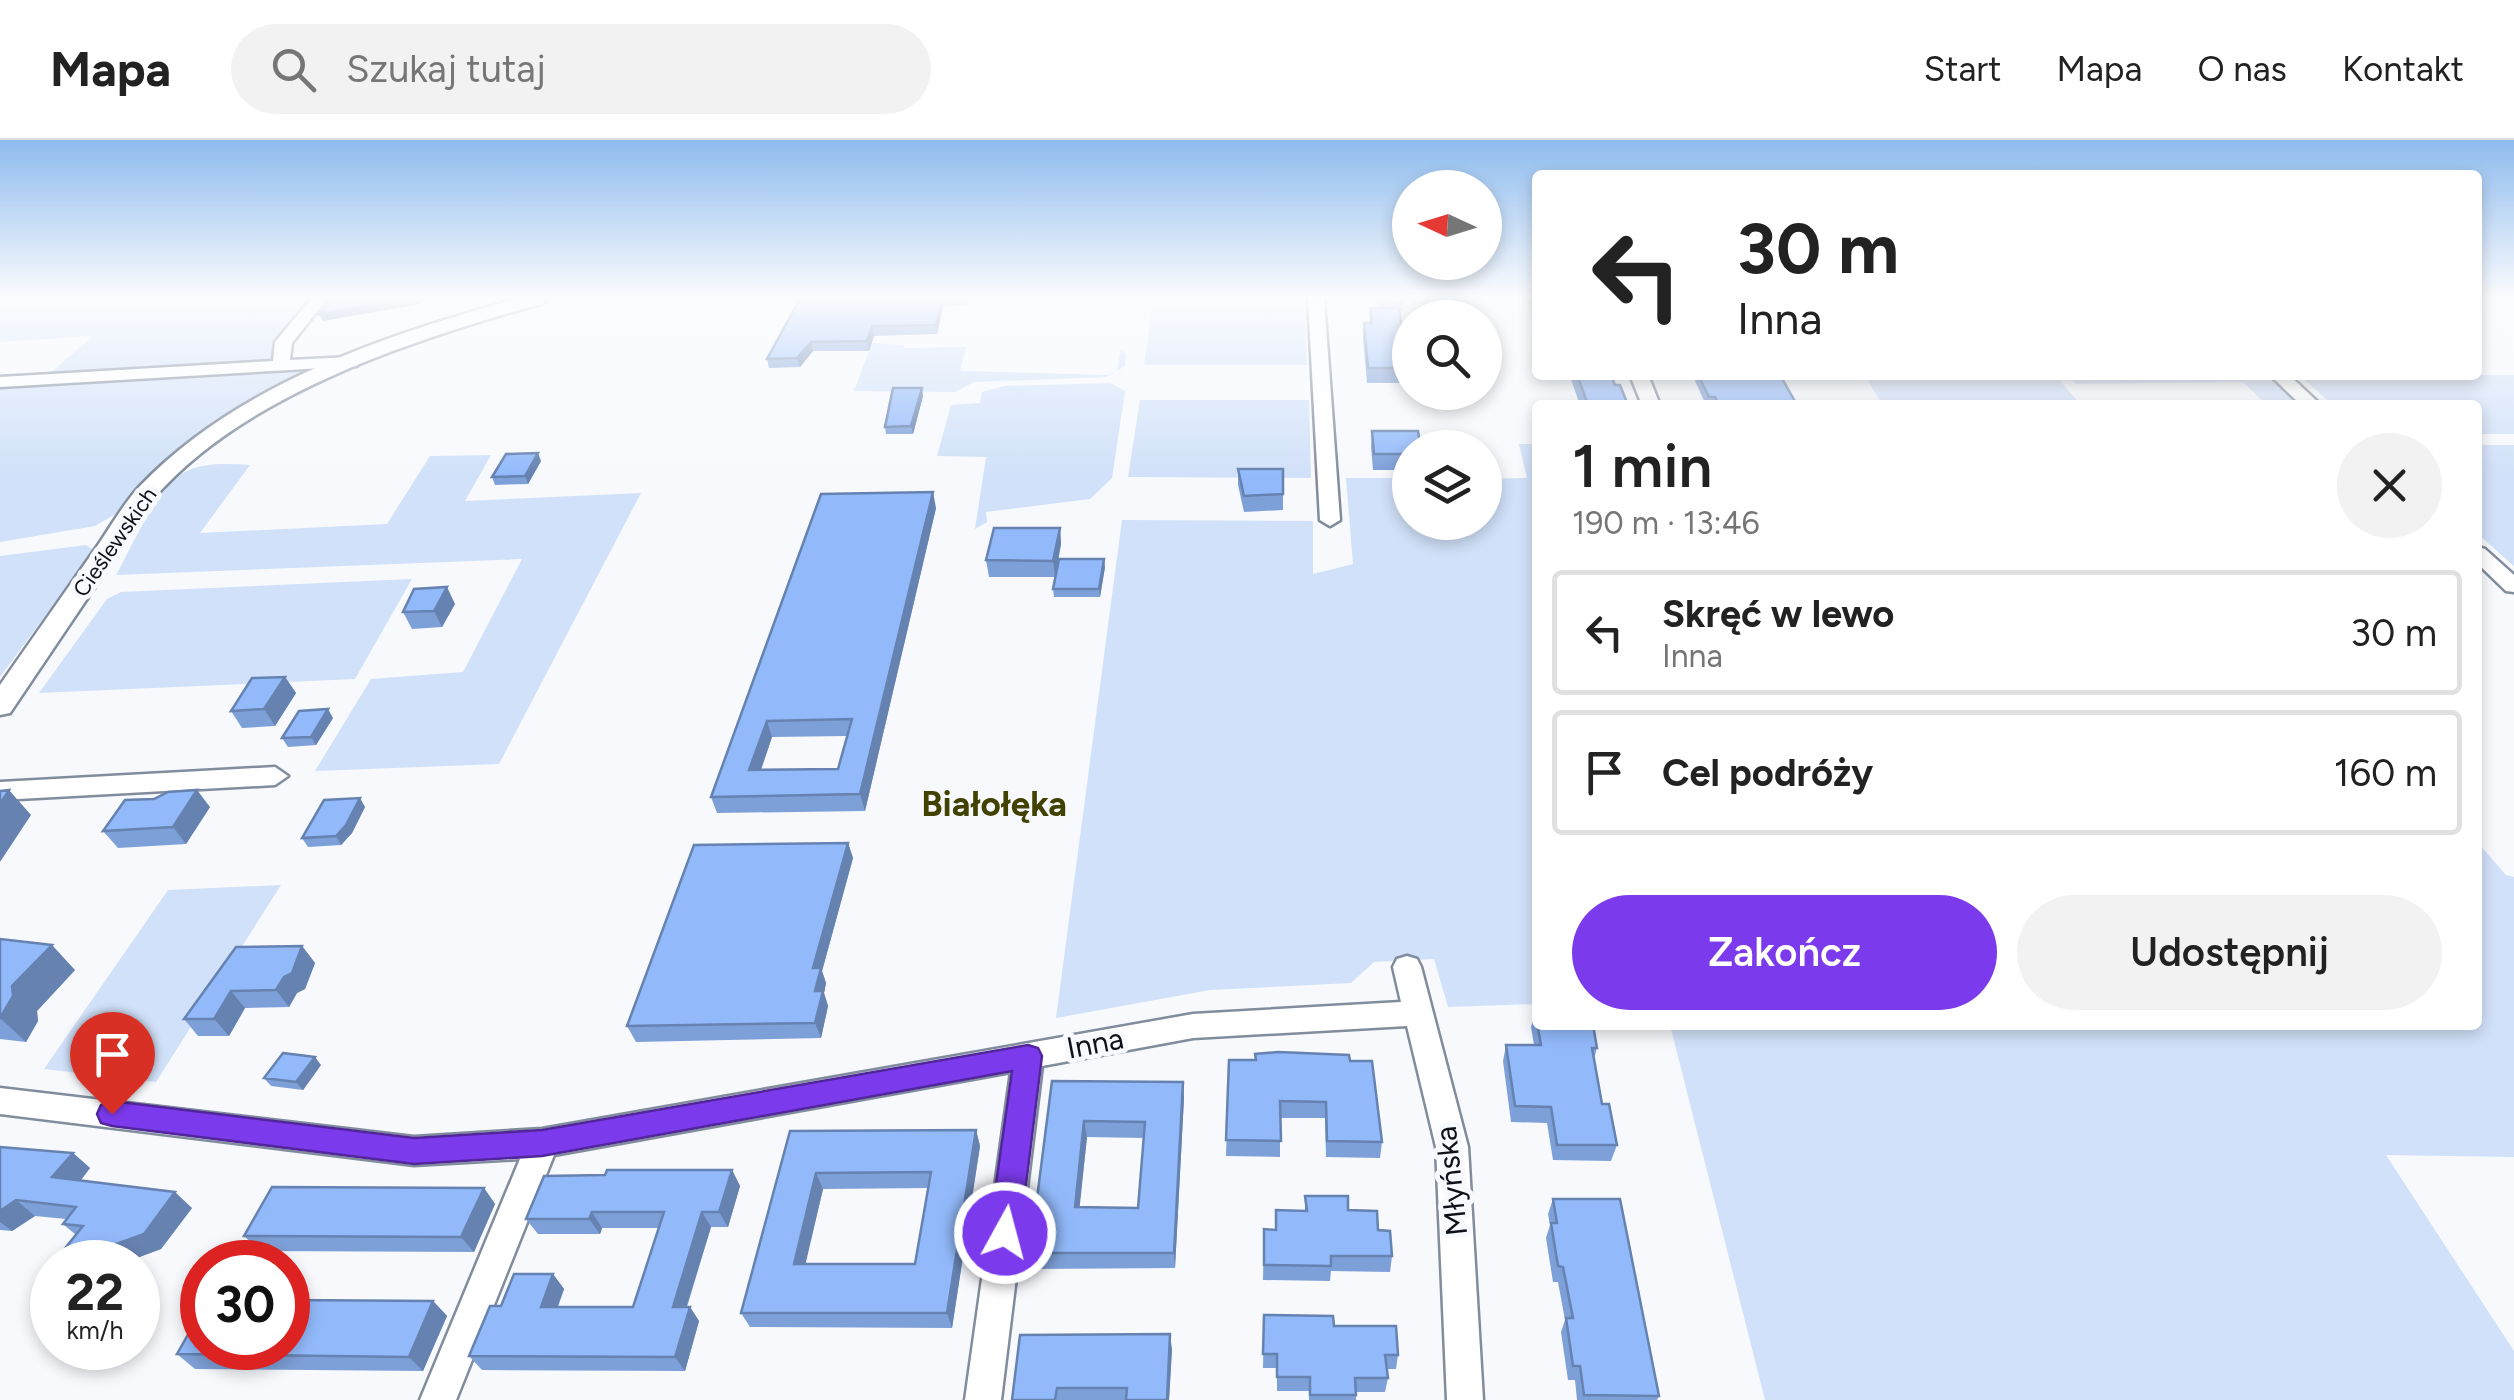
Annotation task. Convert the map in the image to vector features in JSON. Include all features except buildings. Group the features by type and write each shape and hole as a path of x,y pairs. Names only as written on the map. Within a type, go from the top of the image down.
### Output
{"street":[{"path":"280,365 281,358"},
{"name":"Cieślewskich","path":"0,706 145,494 172,464 280,397 362,358"},
{"path":"1320,358 1330,520"},
{"path":"0,382 351,362"},
{"path":"2284,380 2306,400"},
{"path":"2482,557 2514,586"},
{"path":"0,791 276,776"},
{"name":"Młyńska","path":"1408,967 1452,1146 1465,1400"},
{"name":"Inna","path":"0,1101 414,1151 542,1143 1193,1026 1420,1014"},
{"path":"983,1400 1028,1056"},
{"path":"438,1400 542,1143"}],"shaded area":[{"path":"68,358 273,358 272,362 49,374"},
{"path":"866,358 963,358 960,371 1108,375 1116,371 1107,377 974,382 955,392 854,391"},
{"path":"1119,358 1126,358 1125,366 1117,371"},
{"path":"1145,358 1307,358 1307,365 1144,365"},
{"path":"311,370 199,437 162,465 117,513 95,526 0,542 0,385"},
{"path":"2482,375 2514,375 2514,434 2482,434 2482,400 2327,400 2305,380 2482,380"},
{"path":"1867,380 2059,380 2077,400 1880,400"},
{"path":"2072,380 2272,380 2294,400 2262,400 2243,382 2076,384"},
{"path":"1110,383 1125,391 1112,478 1090,499 986,512 987,522 975,529 986,457 937,456 951,405 980,403 982,392 1004,386"},
{"path":"1140,400 1309,400 1311,478 1128,477"},
{"path":"1519,444 1532,444 1532,1004 1448,1007 1434,959 1374,962 1351,983 1210,990 1056,1018 1122,520 1313,521 1313,574 1353,564 1346,478 1392,478 1392,540 1502,540 1502,479 1527,478"},
{"path":"2482,445 2514,445 2514,566 2482,538"},
{"path":"491,455 465,501 641,493 499,764 315,771 371,679 463,672 522,559 116,575 156,502 176,478 195,468 250,465 200,533 387,524 430,456"},
{"path":"86,545 94,550 0,677 0,556"},
{"path":"412,579 355,679 39,693 107,599 121,592"},
{"path":"2482,848 2506,875 2514,877 2514,1157 2386,1155 2514,1351 2514,1400 1765,1400 1671,1030 2482,1030"},
{"path":"281,885 156,1082 44,1069 168,890"}],"district":[{"name":"Białołęka","path":"994,804"}],"route":[{"path":"112,1114 414,1151 461,1151 542,1143 1028,1056 1005,1233"}]}
